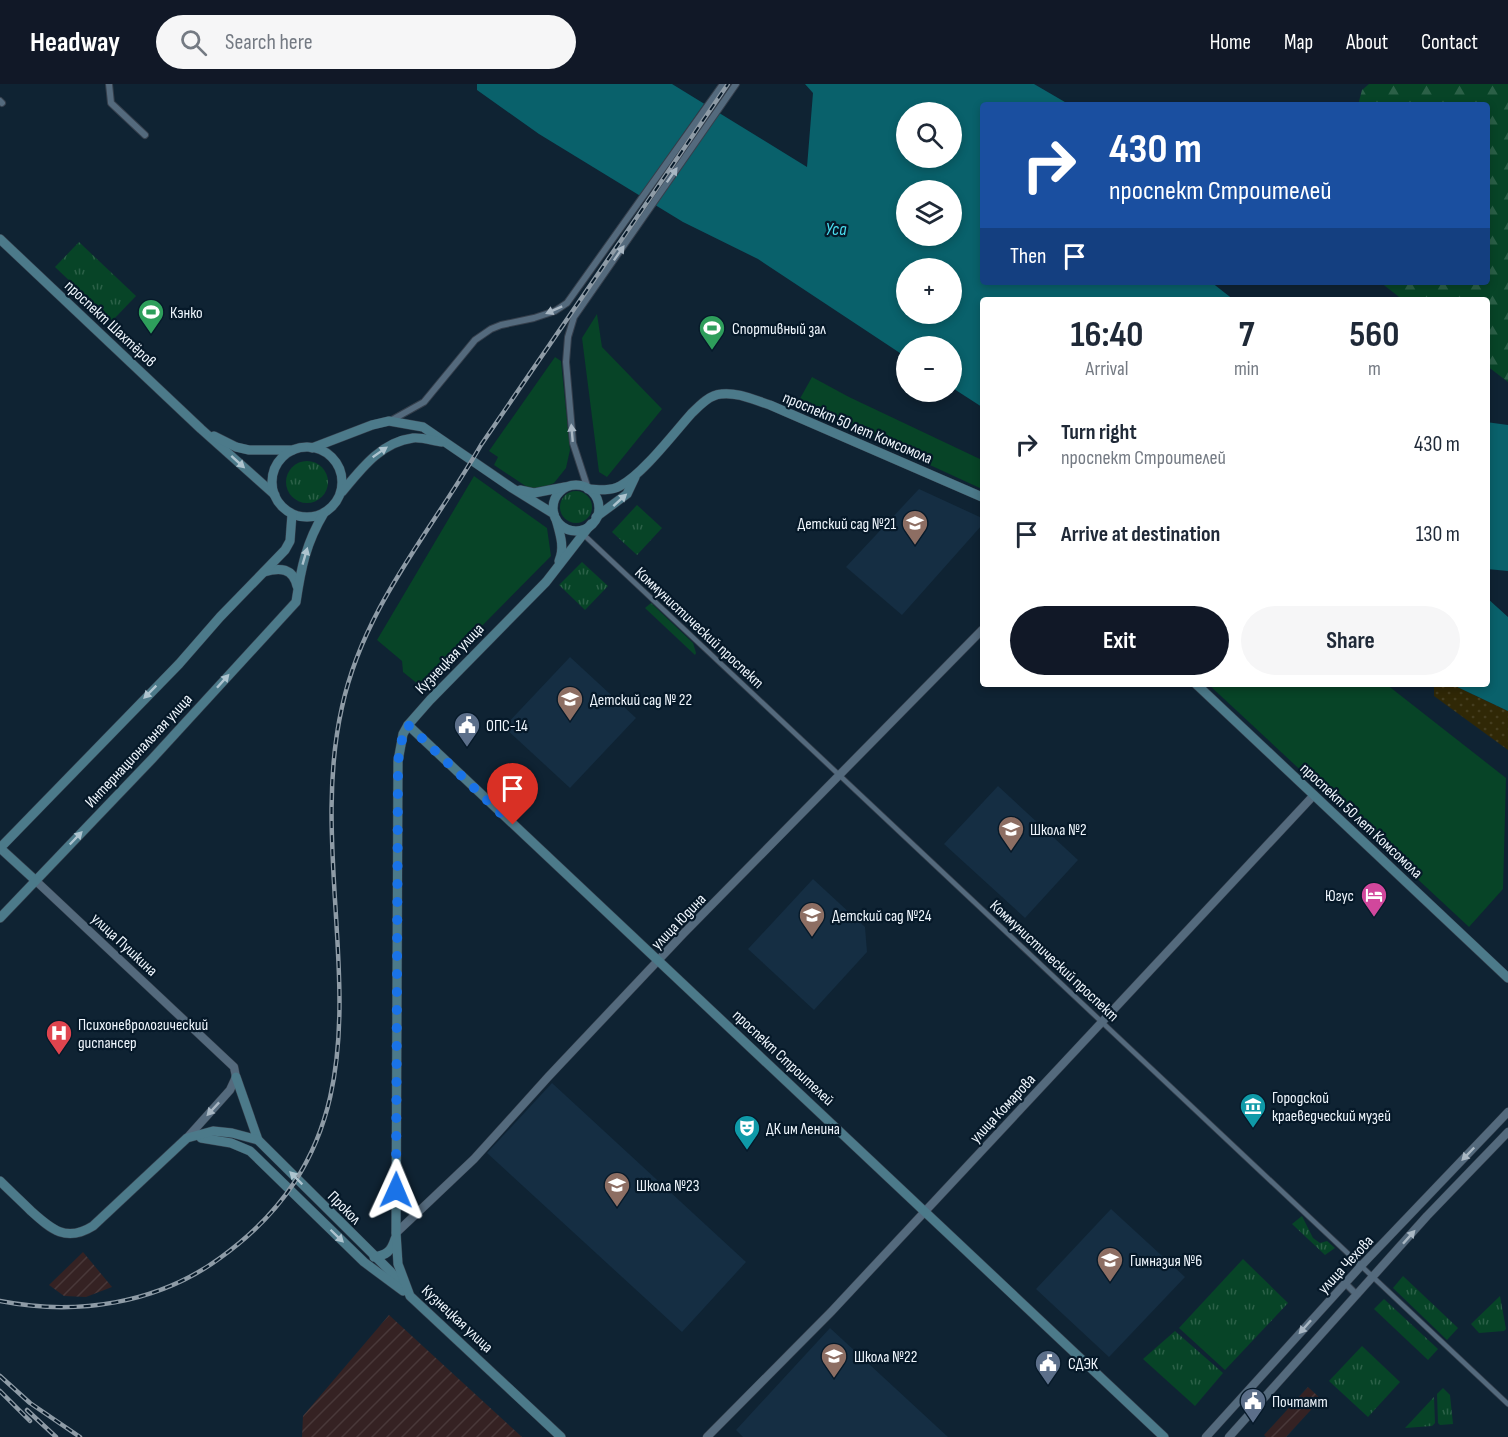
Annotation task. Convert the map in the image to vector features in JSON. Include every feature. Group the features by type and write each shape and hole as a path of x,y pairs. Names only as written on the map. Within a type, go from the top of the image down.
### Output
{"main road":[{"name":"проспект Шахтёров","path":"0,240 201,429"},
{"name":"проспект 50 лет Комсомола","path":"636,475 701,404 718,394 743,396 770,405 980,496"},
{"path":"201,429 236,447 249,450 293,450 312,447 389,421 423,427 555,516 560,524 572,530 579,530 594,521 627,494 636,475"},
{"path":"201,429 275,495 285,509 303,517 314,517 331,508 361,468 395,442 415,437 447,443"},
{"path":"312,447 322,450 337,464 341,474 340,494"},
{"path":"275,495 272,485 277,464 293,450"},
{"path":"588,489 608,490 619,487 636,475"},
{"path":"512,488 534,493 579,485 593,493 598,505 594,521"},
{"path":"556,569 562,555 562,540 555,516 554,500 557,494 568,486"},
{"path":"298,589 312,534 324,513"},
{"name":"Интернациональная улица","path":"0,848 285,550 290,541 292,514"},
{"name":"Кузнецкая улица","path":"561,1437 410,1296 398,1264 396,1235 398,761 403,734 408,725 429,700 556,569 594,521"},
{"path":"262,573 283,569 290,572 296,580 298,589"},
{"name":"Интернациональная улица","path":"0,918 152,759 296,602 298,589"},
{"name":"проспект 50 лет Комсомола","path":"1199,687 1508,978"},
{"name":"проспект Строителей","path":"408,725 1164,1437"},
{"name":"улица Пушкина","path":"0,848 35,880"},
{"path":"236,1077 258,1140"},
{"path":"0,1181 51,1229 74,1234 93,1226 187,1138 213,1131 258,1140"},
{"path":"187,1138 210,1138 250,1151 364,1262 410,1296"},
{"name":"Прокол","path":"258,1140 391,1272 410,1296"},
{"path":"374,1257 386,1255 392,1248 396,1235"}],"street":[{"path":"109,84 111,103 145,135"},
{"path":"389,421 424,402 475,340 501,325 555,311 567,303 723,84"},
{"path":"588,489 573,443 566,362 568,337 574,317 736,84"},
{"name":"Коммунистический проспект","path":"584,535 1508,1404"},
{"name":"улица Юдина","path":"396,1235 474,1159 549,1076 839,773 980,632"},
{"name":"улица Комарова","path":"707,1437 831,1312 1314,795"},
{"name":"улица Пушкина","path":"35,880 231,1063 236,1077"},
{"path":"187,1138 230,1090 236,1077"},
{"name":"улица Чехова","path":"1206,1437 1345,1283 1508,1112"},
{"name":"улица Чехова","path":"1229,1437 1427,1216 1508,1132"},
{"path":"1375,1252 1386,1262"},
{"path":"1345,1283 1357,1295"}],"shaded area":[{"name":"Детский сад №21","path":"919,489 980,517 980,527 902,615 846,567"},
{"name":"Детский сад № 22","path":"570,657 636,718 570,788 504,727"},
{"name":"Школа №2","path":"998,786 1078,860 1025,918 944,844"},
{"name":"Детский сад №24","path":"813,879 865,927 867,952 814,1010 748,949"},
{"name":"Школа №23","path":"552,1083 746,1262 682,1332 487,1153"},
{"name":"Гимназия №6","path":"1111,1209 1185,1277 1109,1357 1036,1289"},
{"path":"83,1252 112,1287 86,1297 64,1296 49,1285"},
{"path":"389,1315 522,1437 302,1437 303,1416"},
{"name":"Школа №22","path":"830,1328 948,1437 743,1437 736,1430"},
{"path":"1308,1387 1321,1399 1286,1437 1266,1437 1264,1435"}],"green space":[{"path":"1369,84 1508,84 1508,382 1490,368 1490,297 1399,297 1384,285 1490,285 1490,102 1359,102 1362,90"},
{"path":"79,242 136,296 112,321 55,267"},
{"path":"597,314 602,347 662,409 607,477 599,472 582,338"},
{"path":"555,357 561,361 570,450 566,468 554,483 542,488 530,489 494,465 498,457 489,451"},
{"path":"812,377 980,459 980,488 797,404"},
{"path":"307,461 315,462 322,467 327,474 327,490 322,497 315,502 307,503 299,502 292,497 287,490 286,482 287,474 292,467 299,462"},
{"path":"474,476 547,528 551,556 424,689 403,672 402,661 377,640"},
{"path":"576,491 587,496 592,507 587,518 576,523 565,518 560,507 565,496"},
{"path":"637,505 662,528 637,555 612,532"},
{"path":"582,562 608,586 585,610 559,585"},
{"path":"651,603 693,643 695,655 645,608"},
{"path":"1211,687 1390,687 1506,778 1503,889 1469,927"},
{"path":"1302,1216 1313,1238 1320,1243 1327,1241 1335,1248 1325,1255 1292,1224"},
{"path":"1243,1259 1288,1303 1225,1370 1179,1328"},
{"path":"1403,1276 1458,1328 1447,1340 1393,1288"},
{"path":"1500,1296 1506,1329 1479,1333 1471,1324"},
{"path":"1384,1299 1438,1349 1428,1360 1374,1309"},
{"path":"1217,1321 1231,1333 1212,1355 1198,1343"},
{"path":"1175,1331 1223,1373 1195,1406 1143,1359"},
{"path":"1362,1346 1400,1382 1368,1417 1329,1381"},
{"path":"1443,1388 1450,1395 1453,1424 1440,1425 1438,1423 1437,1394"},
{"path":"1434,1397 1435,1423 1432,1426 1405,1428"}],"sand":[{"path":"1434,687 1457,687 1508,711 1508,750 1434,696"}],"water":[{"name":"Уса","path":"477,84 672,84 807,167 813,93 805,84 1034,84 1065,102 980,102 980,285 1215,285 1230,297 980,297 980,406 962,394 962,336 896,336 896,350 758,259 683,222 539,134 477,90"},
{"path":"1490,423 1508,425 1508,571 1490,569"},
{"path":"1490,601 1508,617 1508,711 1457,687 1490,687"}],"pier":[{"path":"706,101 721,111 654,207 638,198"}],"railway":[{"path":"0,1301 58,1307 86,1306 143,1296 196,1274 220,1258 281,1201 317,1139 335,1072 340,1002 332,855 332,781 342,707 352,670 382,603 481,445 728,84"},
{"path":"0,1376 30,1403 80,1437"},
{"path":"0,1391 30,1421"},
{"path":"27,1410 56,1437"}],"place":[{"name":"Кэнко","path":"151,335"},
{"name":"Спортивный зал","path":"712,351"},
{"name":"Детский сад №21","path":"915,546"},
{"name":"Детский сад № 22","path":"570,722"},
{"name":"ОПС-14","path":"467,748"},
{"name":"Школа №2","path":"1011,852"},
{"name":"Югус","path":"1374,918"},
{"name":"Детский сад №24","path":"812,938"},
{"name":"Психоневрологический диспансер","path":"59,1056"},
{"name":"Городской краеведческий музей","path":"1253,1129"},
{"name":"ДК им Ленина","path":"747,1151"},
{"name":"Школа №23","path":"617,1208"},
{"name":"Гимназия №6","path":"1110,1283"},
{"name":"Школа №22","path":"834,1379"},
{"name":"СДЭК","path":"1048,1386"},
{"name":"Почтамт","path":"1253,1424"}],"route":[{"path":"396,1190 398,761 399,748 408,725 513,825"}]}
